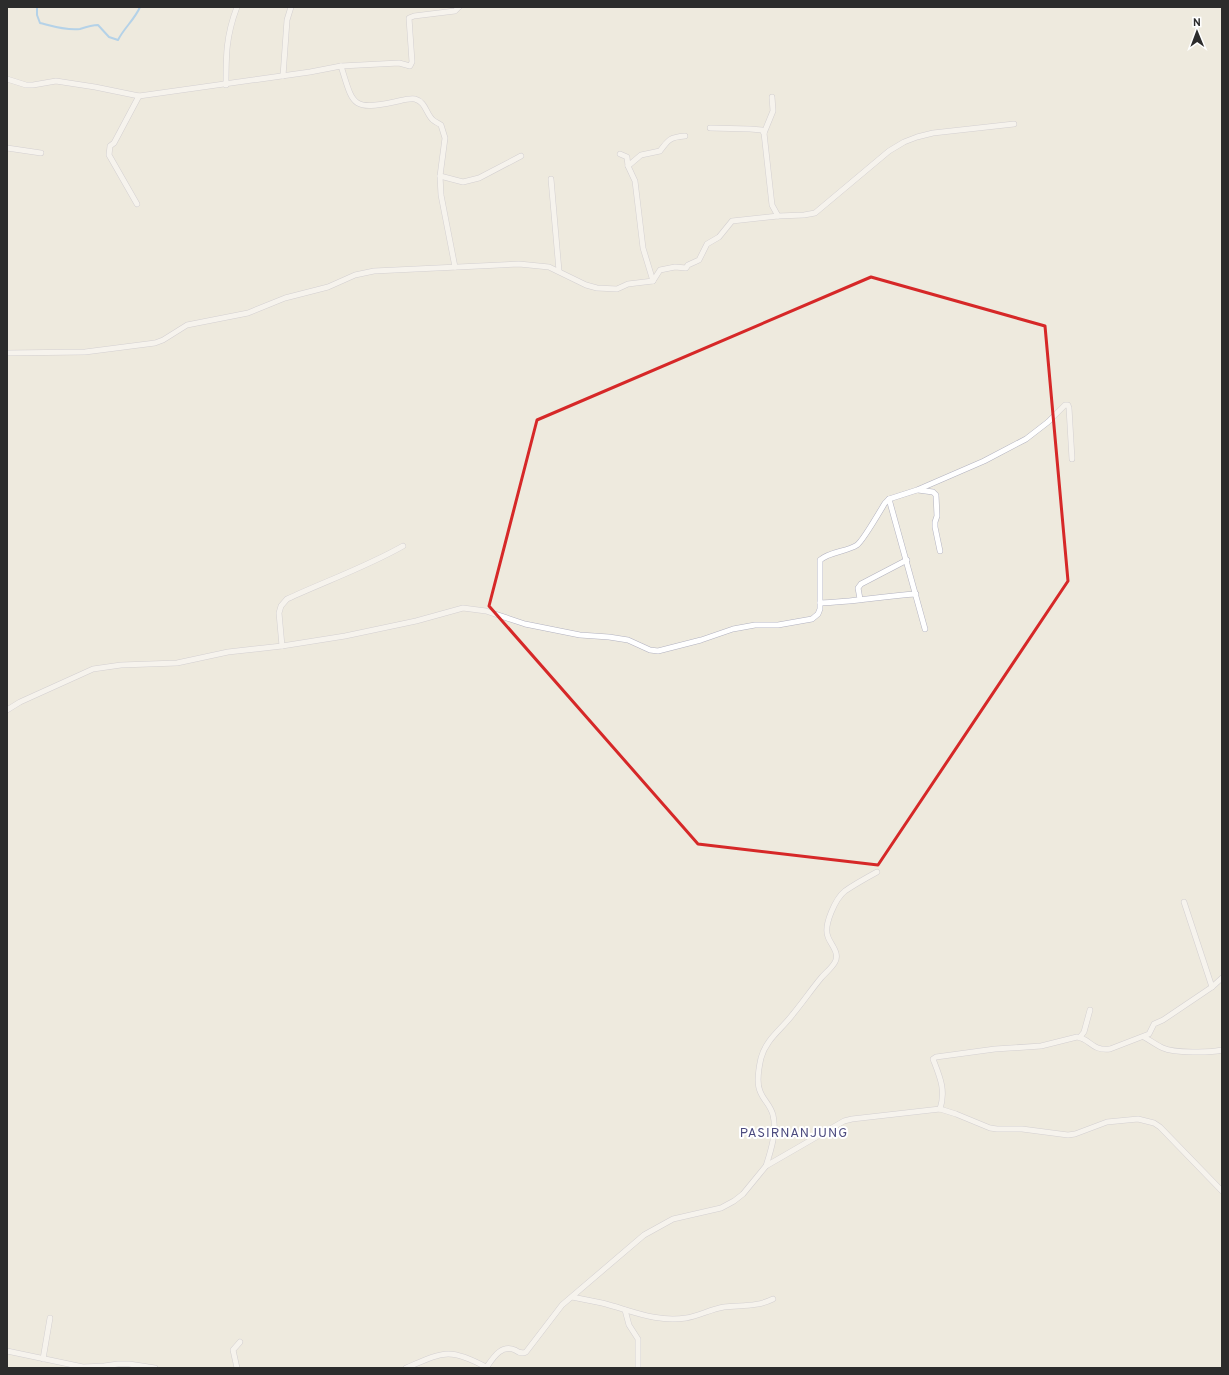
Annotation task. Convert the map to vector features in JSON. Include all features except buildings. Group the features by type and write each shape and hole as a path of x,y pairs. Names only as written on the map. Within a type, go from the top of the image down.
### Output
{"street":[{"path":"226,85 227,38 237,7"},
{"path":"283,76 287,20 290,7"},
{"path":"7,79 26,85 56,81 95,86 139,96 226,85 341,66 399,63 410,66 412,62 409,18 414,16 455,11 459,7"},
{"path":"341,66 350,94 357,102 363,105 374,105 412,99 420,101 433,120 441,125 445,138 440,176 455,267"},
{"path":"137,204 109,155 110,146 114,144 139,96"},
{"path":"772,97 773,111 764,133 772,205 778,216"},
{"path":"653,281 660,270 675,267 686,268 688,265 699,260 707,244 719,237 732,220 815,213 889,152 904,142 933,133 1014,124"},
{"path":"710,128 762,130 764,133"},
{"path":"628,166 640,155 660,151 669,139 676,136 685,136"},
{"path":"7,148 41,153"},
{"path":"620,154 626,157 628,166 635,181 643,248 653,281"},
{"path":"440,176 462,182 480,178 521,156"},
{"path":"551,179 559,271"},
{"path":"7,352 85,352 155,343 163,340 187,325 248,313 285,298 328,287 362,273 519,264 549,267 586,285 610,289 617,289 628,284 653,281"},
{"path":"7,710 20,702 93,669 121,665 177,663 228,652 282,646 345,636 416,621 463,608 486,611 525,624 580,635 628,640 650,650 658,651 700,640 733,629 755,625 778,625 812,619 818,614 820,603 820,560 828,555 859,544 889,499 917,490 984,461 1026,439 1048,422 1065,405 1068,405 1069,408 1072,459"},
{"path":"917,490 934,492 936,495 937,516 935,527 940,551"},
{"path":"889,499 926,629"},
{"path":"282,646 279,613 281,606 287,600 379,560 404,546"},
{"path":"860,599 858,588 861,584 907,560"},
{"path":"820,603 838,603 860,599 916,594"},
{"path":"766,1166 773,1138 774,1126 770,1106 759,1090 759,1077 763,1053 772,1037 792,1016 821,977 835,963 836,952 826,930 828,919 837,901 844,892 876,872"},
{"path":"1184,902 1212,987"},
{"path":"940,1109 943,1093 938,1069 933,1060 936,1057 995,1049 1041,1046 1074,1037 1080,1037 1095,1048 1104,1050 1110,1049 1149,1034 1154,1024 1163,1020 1212,987 1222,978"},
{"path":"1080,1037 1084,1032 1090,1010"},
{"path":"1144,1036 1163,1049 1172,1051 1193,1051 1204,1053 1222,1050"},
{"path":"406,1368 435,1356 448,1353 459,1354 486,1368 493,1357 503,1348 510,1348 522,1354 526,1352 556,1312 644,1235 673,1219 721,1208 734,1201 749,1188 766,1166 844,1121 940,1109 952,1112 990,1128 1022,1129 1068,1135 1082,1133 1107,1122 1138,1119 1154,1123 1160,1127 1222,1191"},
{"path":"572,1297 660,1319 686,1318 722,1307 760,1304 773,1299"},
{"path":"625,1310 629,1325 638,1339 638,1368"},
{"path":"43,1359 50,1318"},
{"path":"237,1368 233,1350 240,1342"},
{"path":"7,1351 83,1367 124,1364 155,1368"}],"highlighted area":[{"path":"871,277 1045,326 1068,581 878,865 698,844 489,606 537,420"}],"waterway":[{"path":"37,7 37,15 40,23 70,29 80,29 98,25 109,37 118,40 140,7"}],"district":[{"name":"PASIRNANJUNG","path":"794,1132"}]}
